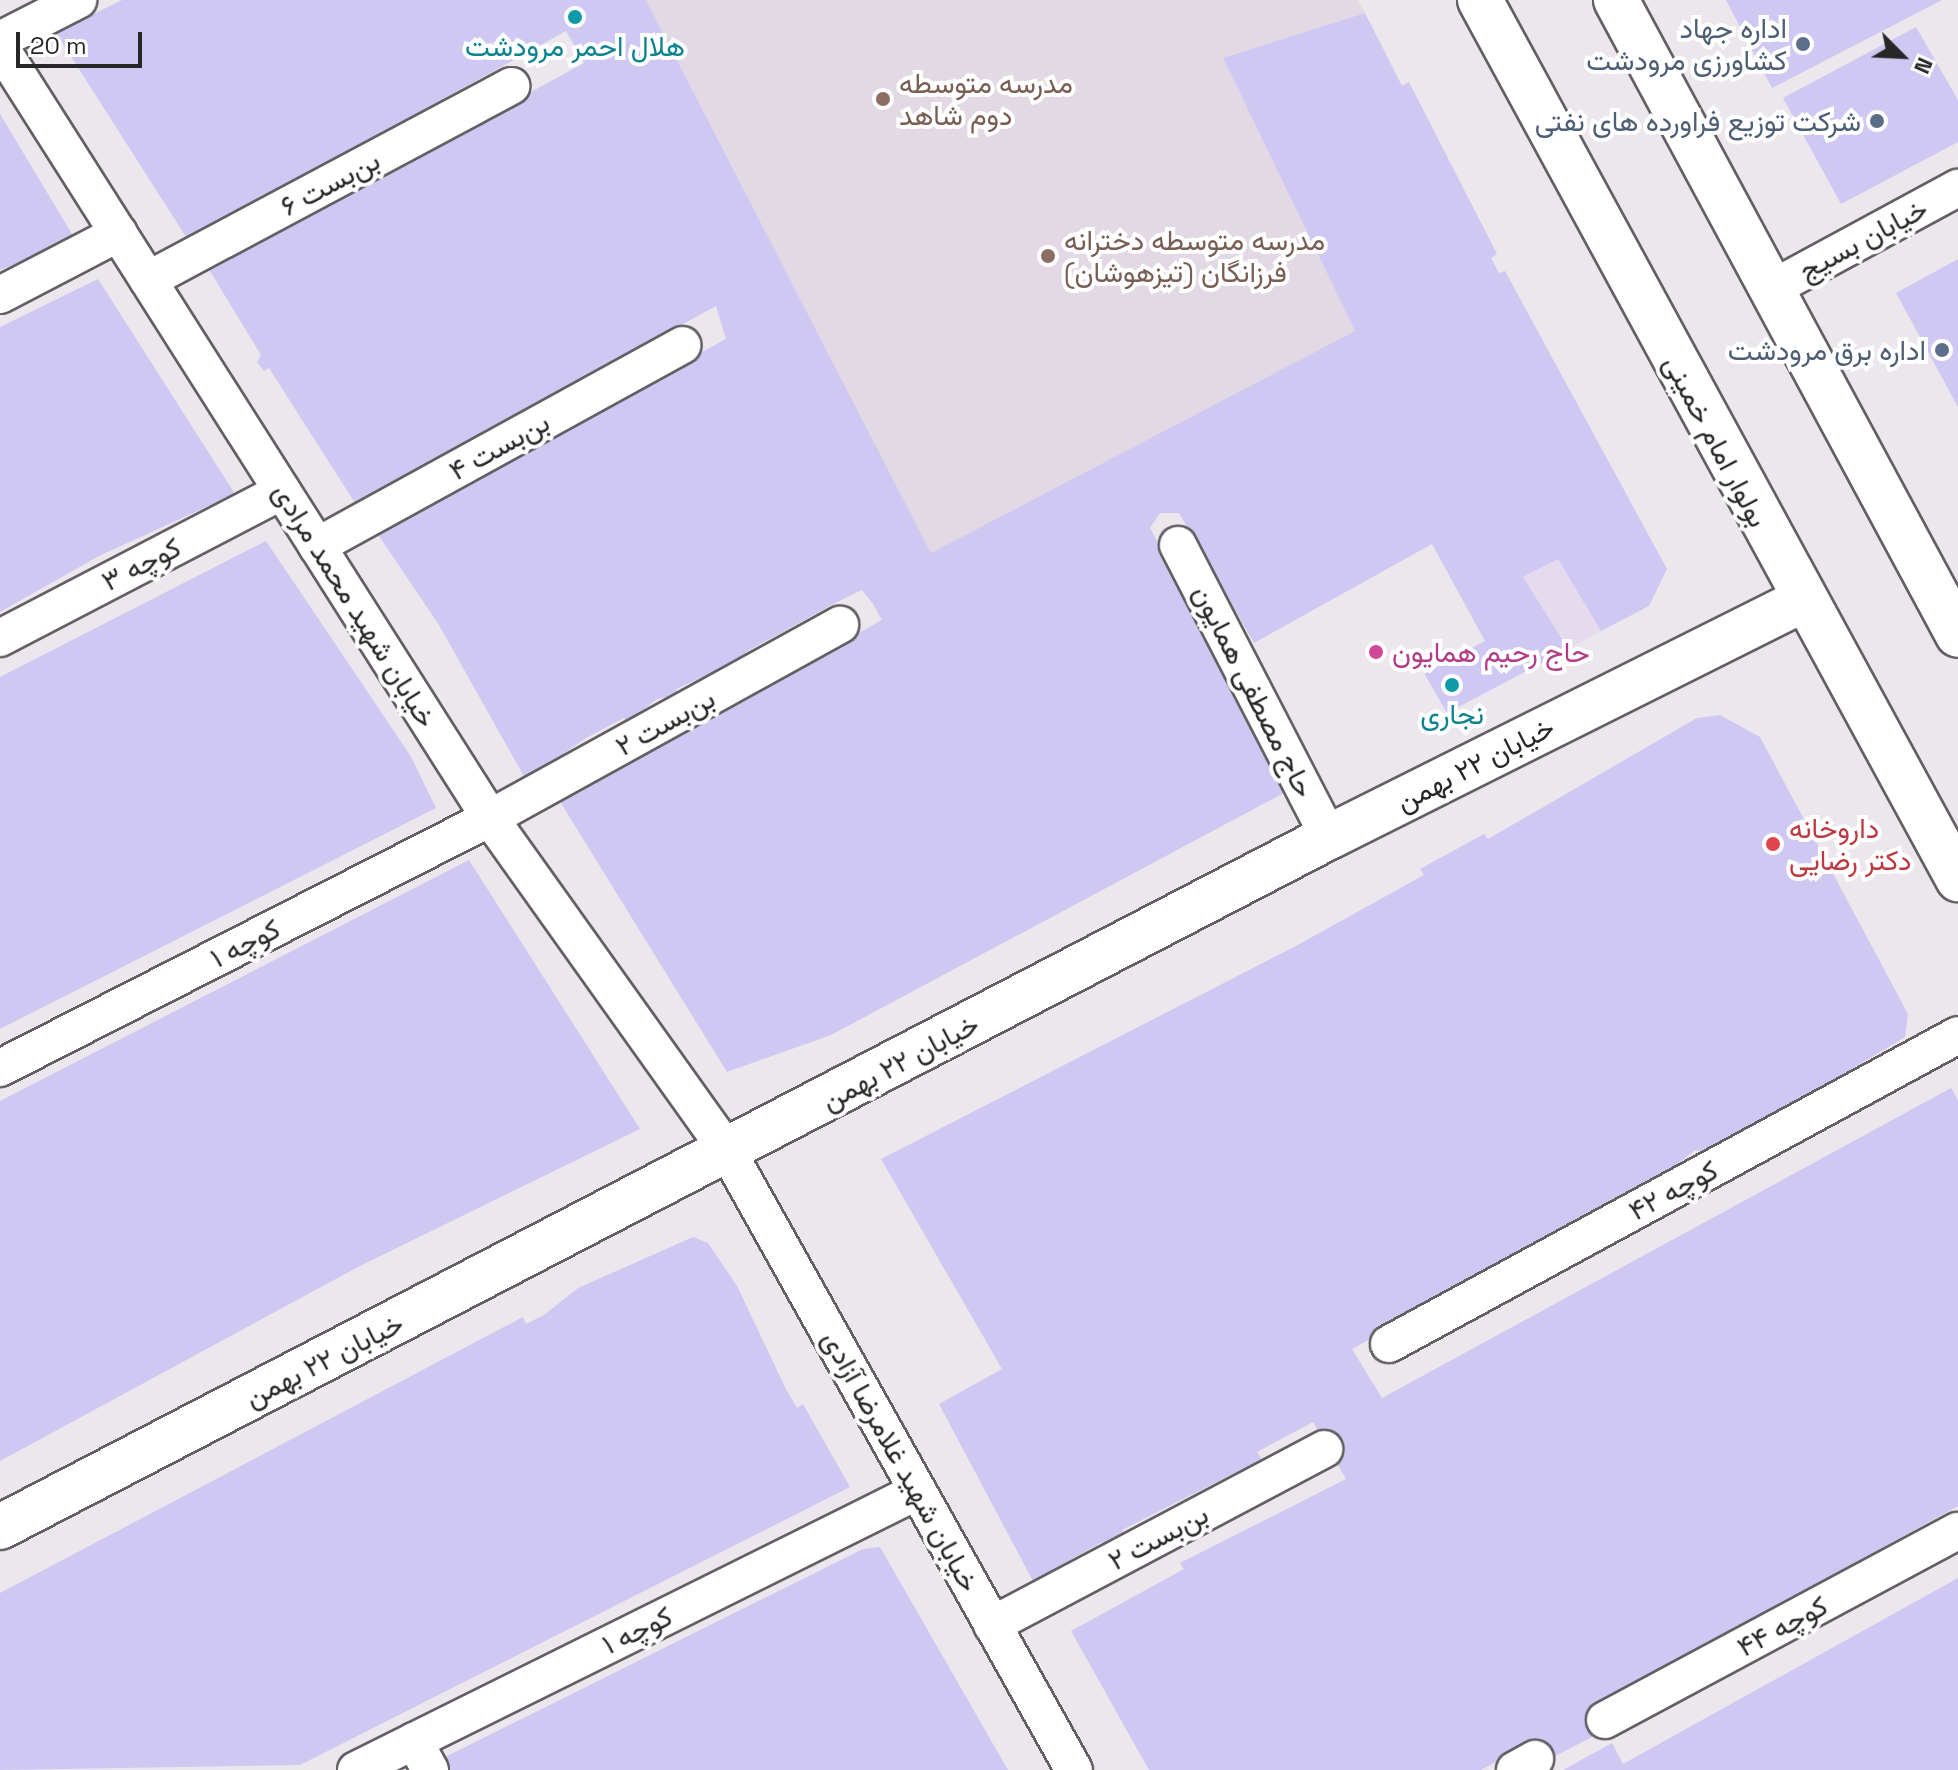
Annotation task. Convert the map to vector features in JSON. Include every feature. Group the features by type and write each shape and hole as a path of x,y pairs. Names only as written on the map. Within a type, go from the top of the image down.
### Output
{"street":[{"path":"0,40 78,0"},
{"name":"بولوار امام خمینی","path":"1480,0 1801,601 1958,879"},
{"path":"1616,0 1769,290 1958,635"},
{"name":"خیابان شهید محمد مرادی","path":"0,47 490,818 728,1152"},
{"name":"بن‌بست ۶","path":"148,280 511,86"},
{"name":"خیابان بسیج","path":"1769,290 1958,188"},
{"path":"0,295 119,233"},
{"name":"بن‌بست ۴","path":"317,546 682,345"},
{"name":"کوچه ۳","path":"0,638 282,491"},
{"name":"حاج مصطفی همایون","path":"1178,545 1329,837"},
{"name":"خیابان ۲۲ بهمن","path":"0,1527 728,1152 1329,837 1801,601"},
{"name":"بن‌بست ۲","path":"490,818 840,625"},
{"name":"کوچه ۱","path":"0,1068 490,818"},
{"name":"کوچه ۴۲","path":"1389,1344 1958,1035"},
{"name":"خیابان شهید غلامرضا آزادی","path":"728,1152 1074,1770"},
{"name":"بن‌بست ۲","path":"992,1625 1324,1449"},
{"name":"کوچه ۱","path":"356,1770 422,1755 918,1491"},
{"name":"کوچه ۴۴","path":"1605,1720 1958,1531"}],"shaded area":[{"name":"مدرسه متوسطه دخترانه فرزانگان (تیزهوشان)","path":"646,0 1358,0 1365,13 1223,58 1355,331 931,553"},
{"path":"1558,559 1601,631 1568,649 1523,577"}],"building":[{"path":"122,0 646,0 931,553 1355,331 1223,58 1365,13 1402,86 1409,82 1497,254 1491,258 1499,273 1505,271 1667,569 1649,606 1601,631 1558,559 1523,577 1568,649 1447,713 1424,673 1485,641 1432,544 1254,643 1179,513 1160,513 1150,528 1288,785 1282,794 831,1035 727,1072 559,800 882,620 873,604 862,590 837,602 746,652 748,657 676,689 679,695 657,699 627,723 624,718 586,738 526,780 439,625 375,530 726,339 716,306 355,503 269,368 264,371 257,362 261,355 208,268 584,63 566,31 188,240 56,33"},
{"name":"اداره جهاد کشاورزی مرودشت","path":"1726,0 1942,0 1772,88"},
{"name":"شرکت توزیع فراورده های نفتی","path":"1916,27 1958,100 1958,142 1841,204 1783,98"},
{"path":"0,114 75,239 0,270"},
{"name":"اداره برق مرودشت","path":"1958,259 1958,407 1896,293"},
{"path":"98,279 235,494 99,556 0,612 0,327"},
{"path":"266,541 410,755 436,808 0,1029 0,677"},
{"path":"1720,715 1760,737 1908,1014 1905,1037 1712,1153 1695,1150 1651,1186 1631,1189 1457,1284 1460,1289 1352,1349 1382,1398 1951,1088 1958,1100 1958,1506 1647,1677 1603,1731 1548,1760 1534,1740 1481,1770 1149,1770 1071,1631 1184,1569 1180,1563 1346,1479 1313,1422 1257,1452 1262,1459 1122,1530 1126,1536 1106,1549 1102,1542 1033,1581 939,1404 1002,1369 881,1159 1294,947 1424,875 1420,869 1484,834 1488,839 1697,718"},
{"path":"469,860 640,1129 358,1267 0,1461 0,1101"},
{"path":"693,1237 708,1243 737,1286 786,1389 797,1408 803,1404 850,1487 300,1765 0,1770 0,1593 523,1317 526,1324 544,1315 578,1288"},
{"path":"880,1547 1008,1770 434,1770 431,1764 863,1549"},
{"path":"1958,1578 1958,1770 1563,1770 1612,1743 1623,1764"}],"place":[{"name":"هلال احمر مرودشت","path":"575,17"},
{"name":"اداره جهاد کشاورزی مرودشت","path":"1803,44"},
{"name":"مدرسه متوسطه دوم شاهد","path":"883,99"},
{"name":"شرکت توزیع فراورده های نفتی","path":"1877,121"},
{"name":"مدرسه متوسطه دخترانه فرزانگان (تیزهوشان)","path":"1048,256"},
{"name":"اداره برق مرودشت","path":"1942,350"},
{"name":"حاج رحیم همایون","path":"1376,652"},
{"name":"نجاری","path":"1452,685"},
{"name":"داروخانه دکتر رضایی","path":"1773,844"}]}
